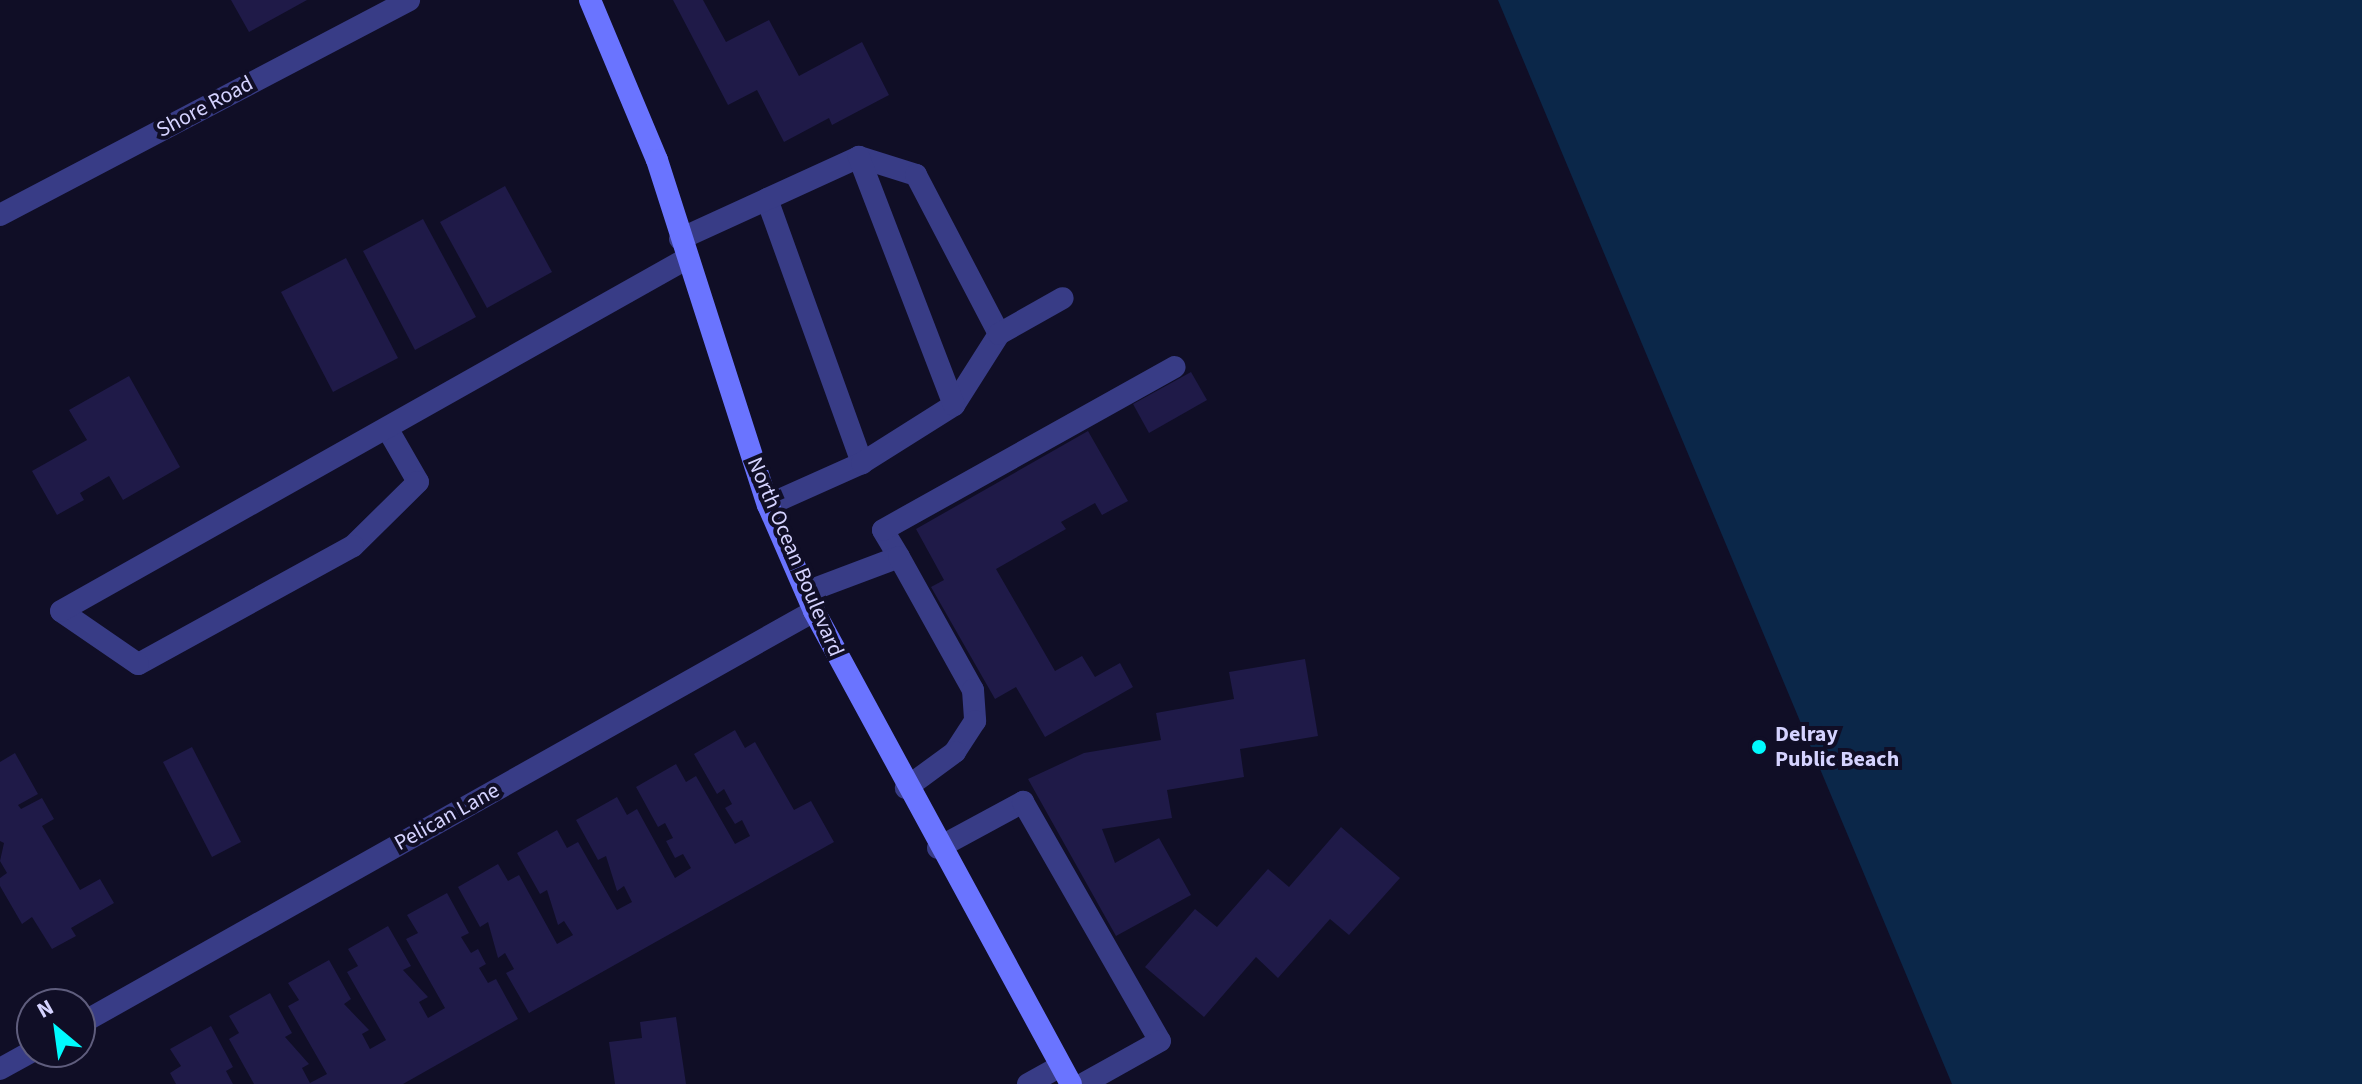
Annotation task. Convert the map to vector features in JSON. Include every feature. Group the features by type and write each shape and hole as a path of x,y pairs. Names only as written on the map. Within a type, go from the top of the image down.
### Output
{"main road":[{"name":"North Ocean Boulevard","path":"590,0 657,160 683,249 768,505 810,602 938,848 1066,1075"}],"street":[{"name":"Shore Road","path":"0,215 409,0"},
{"path":"387,428 418,482 353,546 138,664 61,611 387,428 767,199 859,157 916,175 999,334"},
{"path":"859,157 954,405"},
{"path":"767,199 862,463"},
{"path":"768,505 862,463 954,405 999,334 1063,298"},
{"path":"906,788 955,752 975,721 973,690 883,530 1175,367"},
{"name":"Pelican Lane","path":"96,1015 810,602 899,557"},
{"path":"938,848 1023,802 1160,1041 1083,1084"},
{"path":"1028,1084 1066,1075"}],"water":[{"path":"1498,0 2362,0 2362,1084 1952,1084"}],"building":[{"path":"231,0 307,0 249,32"},
{"path":"673,0 703,0 726,42 769,20 799,76 862,42 889,95 832,125 829,118 784,142 757,90 728,105"},
{"path":"505,186 552,272 487,308 440,222"},
{"path":"423,219 476,317 415,350 363,251"},
{"path":"346,258 398,358 333,392 281,292"},
{"path":"1191,372 1207,400 1149,433 1133,404"},
{"path":"129,376 180,467 123,500 109,476 80,493 84,500 57,515 32,471 87,440 69,410"},
{"path":"1088,431 1128,501 1102,515 1095,503 1061,522 1066,529 996,569 1055,671 1082,656 1095,677 1120,663 1133,687 1045,737 1016,687 995,699 931,587 944,580 916,529"},
{"path":"1305,659 1318,736 1240,749 1244,777 1167,790 1172,818 1102,829 1115,863 1159,838 1191,895 1116,936 1028,779 1084,753 1161,740 1156,713 1234,699 1229,672"},
{"path":"735,730 745,748 755,742 794,810 811,801 834,842 529,1013 506,973 514,969 505,953 498,958 488,922 480,927 458,887 498,864 508,881 519,875 557,944 573,935 564,921 558,925 547,890 540,894 517,853 557,830 567,848 578,842 617,910 632,902 624,886 617,891 606,856 598,860 576,820 617,797 627,815 637,809 675,878 691,868 683,854 675,858 666,841 673,838 665,823 658,827 636,787 676,764 686,782 696,776 735,844 750,836 742,820 735,824 725,808 732,804 724,789 717,794 694,754"},
{"path":"192,747 241,842 212,857 163,762"},
{"path":"15,753 38,794 18,805 21,809 42,798 54,819 42,826 80,890 100,879 114,903 71,928 76,936 52,949 32,917 22,924 0,886 0,878 7,873 0,861 4,843 0,841 0,762"},
{"path":"1341,827 1400,878 1349,935 1330,919 1278,978 1256,957 1204,1017 1145,967 1195,909 1217,927 1268,869 1289,887"},
{"path":"447,893 469,933 461,937 471,953 478,949 486,964 479,968 488,983 496,979 518,1019 403,1084 254,1084 229,1039 239,1033 229,1016 270,993 292,1033 285,1037 309,1064 302,1068 310,1083 327,1074 288,1006 299,1000 288,983 329,960 351,999 344,1004 369,1030 362,1034 370,1049 386,1040 347,972 358,966 348,949 388,926 411,966 403,970 428,997 419,1002 428,1018 445,1008 406,939 418,933 407,915"},
{"path":"676,1017 686,1084 615,1084 609,1042 642,1038 640,1022"},
{"path":"211,1026 233,1067 226,1071 233,1084 176,1084 170,1073 181,1066 170,1049"}],"place":[{"name":"Delray Public Beach","path":"1759,747"}]}
